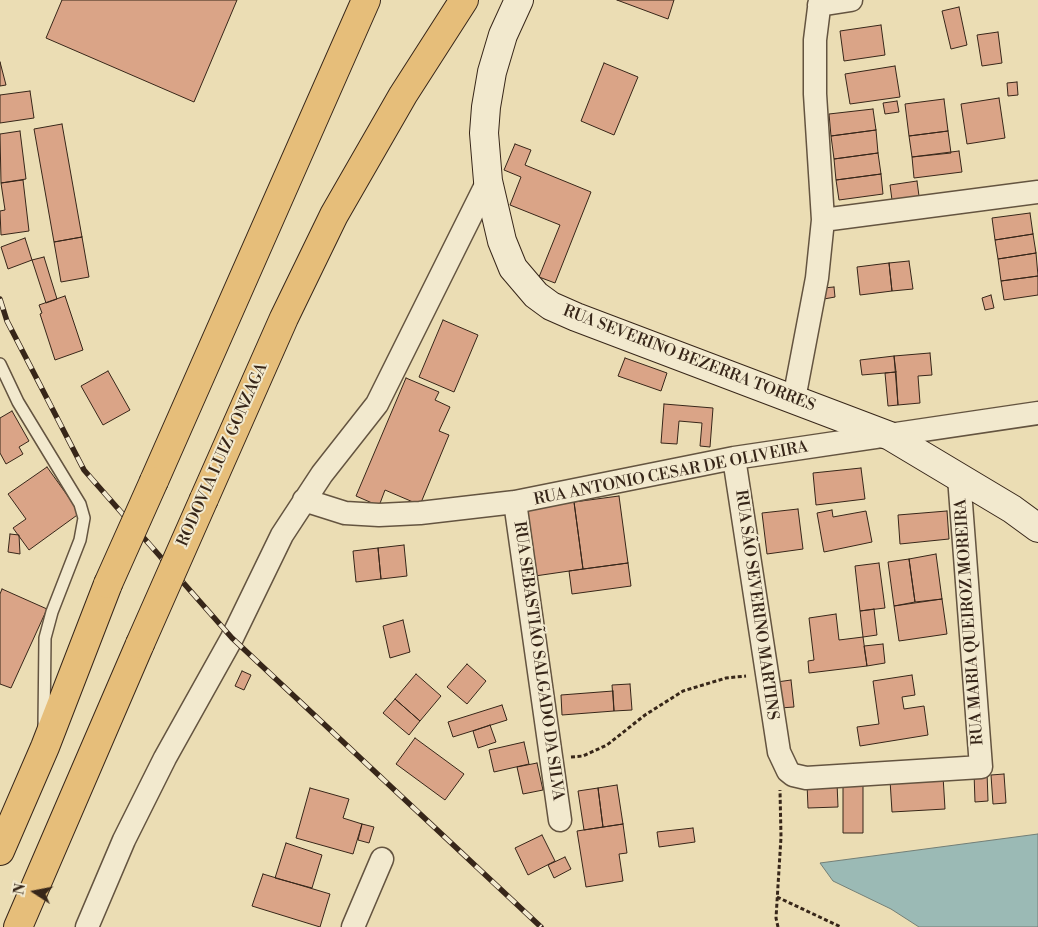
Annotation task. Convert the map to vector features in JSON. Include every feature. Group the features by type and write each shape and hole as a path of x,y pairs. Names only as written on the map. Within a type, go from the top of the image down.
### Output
{"highway":[{"path":"0,850 45,747 108,584 366,0"},
{"name":"RODOVIA LUIZ GONZAGA","path":"18,927 284,318 334,215 403,95 464,0"}],"main road":[{"name":"RUA SEVERINO BEZERRA TORRES","path":"519,0 503,35 492,72 486,106 484,133 488,181 502,241 513,268 536,295 551,306 576,317 890,436 959,477 1038,528"}],"street":[{"path":"794,399 815,286 823,220 815,94 815,40 820,2 851,0"},
{"path":"87,927 124,840 165,758 232,638 282,535 304,500 377,404 488,181"},
{"path":"823,220 1038,192"},
{"name":"RUA ANTONIO CESAR DE OLIVEIRA","path":"304,500 345,513 379,515 420,513 516,502 734,458 1038,413"},
{"name":"RUA SÃO SEVERINO MARTINS","path":"734,458 779,752 788,771 793,776 806,778 981,767"},
{"name":"RUA MARIA QUEIROZ MOREIRA","path":"959,477 981,767"},
{"name":"RUA SEBASTIÃO SALGADO DA SILVA","path":"516,502 560,820"},
{"path":"354,927 382,859"}],"lane":[{"path":"0,364 18,402 80,504 84,518 80,540 52,612 45,638 45,747"}],"path":[{"path":"552,759 583,756 607,745 645,715 683,691 726,678 766,673"},
{"path":"778,927 776,918 781,837 779,752"},
{"path":"777,897 841,927"}],"water":[{"path":"1038,834 1038,927 919,927 891,909 833,881 820,863"}],"building":[{"path":"62,0 237,0 194,102 46,38"},
{"path":"617,0 674,0 668,19"},
{"path":"959,7 967,45 951,49 942,11"},
{"path":"881,25 885,55 844,61 840,31"},
{"path":"998,32 1002,63 982,66 977,35"},
{"path":"0,62 6,85 0,86"},
{"path":"604,63 638,77 614,135 581,121"},
{"path":"895,66 900,97 850,104 845,74"},
{"path":"1017,82 1018,95 1008,96 1007,83"},
{"path":"30,91 34,118 0,123 0,95"},
{"path":"999,98 1005,138 967,144 961,104"},
{"path":"944,99 948,131 909,136 905,104"},
{"path":"897,101 899,112 885,114 883,103"},
{"path":"873,109 876,130 831,136 829,114"},
{"path":"62,124 82,237 54,242 34,129"},
{"path":"876,130 878,153 834,159 831,136"},
{"path":"20,131 26,179 1,183 0,134"},
{"path":"948,131 951,153 912,157 909,136"},
{"path":"515,144 531,150 525,165 591,192 555,283 539,277 560,225 510,205 521,177 504,170"},
{"path":"959,151 962,172 914,178 912,157"},
{"path":"878,153 881,174 836,180 834,159"},
{"path":"881,174 883,194 839,200 836,180"},
{"path":"23,180 29,231 1,235 0,211 5,210 1,183"},
{"path":"917,181 919,196 892,200 890,185"},
{"path":"1030,213 1033,234 995,240 992,218"},
{"path":"1033,234 1036,253 998,259 995,240"},
{"path":"82,237 89,277 61,282 54,242"},
{"path":"25,238 32,260 8,269 1,247"},
{"path":"1036,253 1038,276 1001,281 998,259"},
{"path":"44,257 57,299 46,303 32,260"},
{"path":"909,261 913,289 892,291 889,263"},
{"path":"889,263 892,291 860,295 857,267"},
{"path":"1038,276 1038,295 1004,300 1001,281"},
{"path":"834,287 835,297 824,299 823,288"},
{"path":"991,295 994,308 985,310 982,298"},
{"path":"65,296 83,350 55,360 40,314 42,313 39,305"},
{"path":"443,320 478,335 454,392 419,377"},
{"path":"930,353 932,375 918,376 920,403 898,405 894,356"},
{"path":"894,356 896,372 862,375 860,360"},
{"path":"625,358 667,373 661,391 618,376"},
{"path":"108,371 130,410 103,425 81,386"},
{"path":"896,372 898,405 888,406 885,373"},
{"path":"406,378 439,392 435,400 450,407 439,431 449,435 420,505 385,490 379,506 356,496"},
{"path":"664,404 713,408 710,447 700,446 702,423 679,421 677,444 661,443"},
{"path":"12,411 29,441 19,447 23,454 6,464 0,453 0,418"},
{"path":"47,467 80,513 29,550 13,528 26,519 8,494"},
{"path":"861,468 865,499 816,505 813,473"},
{"path":"619,496 628,563 583,569 574,502"},
{"path":"574,502 583,569 535,576 526,508"},
{"path":"798,509 803,549 767,554 762,513"},
{"path":"832,510 833,517 866,511 872,542 824,552 817,513"},
{"path":"947,511 949,539 900,544 898,515"},
{"path":"10,534 19,535 20,554 8,552"},
{"path":"404,545 407,576 381,579 378,548"},
{"path":"378,548 381,579 356,582 353,551"},
{"path":"936,554 942,599 915,602 909,559"},
{"path":"909,559 915,602 894,606 888,562"},
{"path":"628,563 631,586 572,594 569,571"},
{"path":"879,563 885,608 860,611 855,566"},
{"path":"2,589 47,609 11,688 0,684 0,594"},
{"path":"942,599 947,634 899,641 894,606"},
{"path":"874,609 877,635 863,637 860,611"},
{"path":"836,614 839,640 863,637 867,666 809,673 808,661 814,660 809,618"},
{"path":"403,620 410,652 390,658 383,626"},
{"path":"883,644 885,663 867,666 864,646"},
{"path":"467,664 486,681 467,704 447,687"},
{"path":"242,671 251,675 244,690 235,686"},
{"path":"416,674 441,696 420,721 395,699"},
{"path":"912,675 915,695 902,697 904,709 924,706 928,735 860,746 857,727 879,724 873,681"},
{"path":"791,680 794,707 780,708 777,682"},
{"path":"630,684 632,710 614,711 612,685"},
{"path":"613,691 614,711 562,715 561,695"},
{"path":"395,699 420,721 409,735 383,713"},
{"path":"502,705 507,720 453,737 448,722"},
{"path":"490,725 496,742 478,748 473,731"},
{"path":"415,738 464,774 445,800 396,764"},
{"path":"524,742 529,764 494,772 489,750"},
{"path":"537,763 543,790 523,794 517,767"},
{"path":"987,772 988,801 975,802 974,773"},
{"path":"1004,774 1006,803 993,804 991,775"},
{"path":"943,776 945,809 892,812 890,780"},
{"path":"843,782 863,782 863,833 843,833"},
{"path":"807,783 837,783 838,807 808,808"},
{"path":"617,785 623,824 603,827 598,788"},
{"path":"310,788 349,799 343,818 362,824 353,854 296,838"},
{"path":"598,788 603,827 584,830 578,791"},
{"path":"362,824 374,827 369,843 358,840"},
{"path":"623,824 627,853 619,854 623,881 586,887 577,831"},
{"path":"693,828 695,842 659,847 657,832"},
{"path":"542,835 555,861 528,875 515,848"},
{"path":"286,843 322,855 312,888 275,878"},
{"path":"565,857 571,869 554,878 548,865"},
{"path":"263,874 330,894 320,927 252,906"}],"railway":[{"path":"0,299 7,321 84,470 232,638 541,927"}]}
